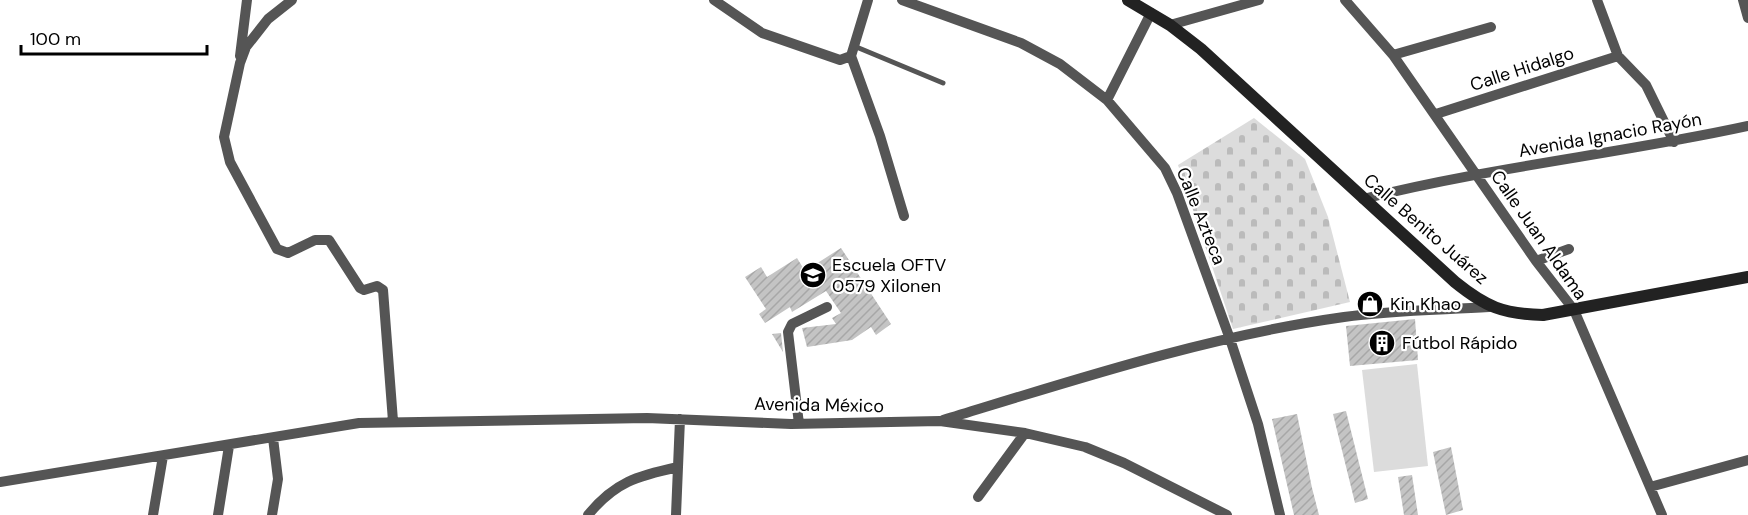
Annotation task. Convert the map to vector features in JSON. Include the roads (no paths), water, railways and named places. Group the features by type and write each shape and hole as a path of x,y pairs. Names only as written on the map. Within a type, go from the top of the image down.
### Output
{"main road":[{"name":"Calle Benito Juárez","path":"1128,0 1152,12 1201,49 1455,282 1489,307"},
{"path":"1489,307 1517,314 1543,315 1748,277"}],"street":[{"path":"247,0 240,41 240,63 224,137 230,162 277,249 288,253 315,240 329,240 360,288 364,290 377,286 383,290 393,421"},
{"path":"240,63 255,33 292,0"},
{"path":"714,0 748,25 778,40 840,60 853,51"},
{"path":"868,0 853,51 904,216"},
{"name":"Calle Azteca","path":"902,0 1021,42 1060,64 1107,100 1165,168 1177,194 1230,339 1258,424 1280,515"},
{"path":"1170,25 1259,0"},
{"name":"Calle Juan Aldama","path":"1345,0 1393,55 1536,261 1574,310 1662,515"},
{"path":"1597,0 1618,56 1646,85 1674,142"},
{"path":"1743,0 1748,18"},
{"path":"1107,100 1152,12"},
{"path":"1393,55 1491,27"},
{"name":"Calle Hidalgo","path":"1436,114 1618,56"},
{"name":"Avenida Ignacio Rayón","path":"1363,199 1433,181 1674,142 1748,126"},
{"path":"1536,261 1569,249"},
{"path":"799,424 788,332 792,324 827,307"},
{"name":"Calle Benito Juárez","path":"940,421 1085,377 1230,339 1366,314 1489,307"},
{"path":"676,515 680,419"},
{"name":"Avenida México","path":"0,482 230,446 340,426 393,421 680,419 799,424 940,421 1025,433 1085,447 1124,463 1227,515"},
{"path":"978,497 1025,433"},
{"path":"272,515 278,479 273,438"},
{"path":"218,515 230,446"},
{"path":"153,515 163,456"},
{"path":"1650,487 1748,460"},
{"path":"588,515 602,498 636,476 678,467"}],"lane":[{"path":"853,51 943,83"}],"place":[{"name":"Escuela OFTV 0579 Xilonen","path":"813,275"},
{"name":"Kin Khao","path":"1370,304"},
{"name":"Fútbol Rápido","path":"1382,343"}]}
